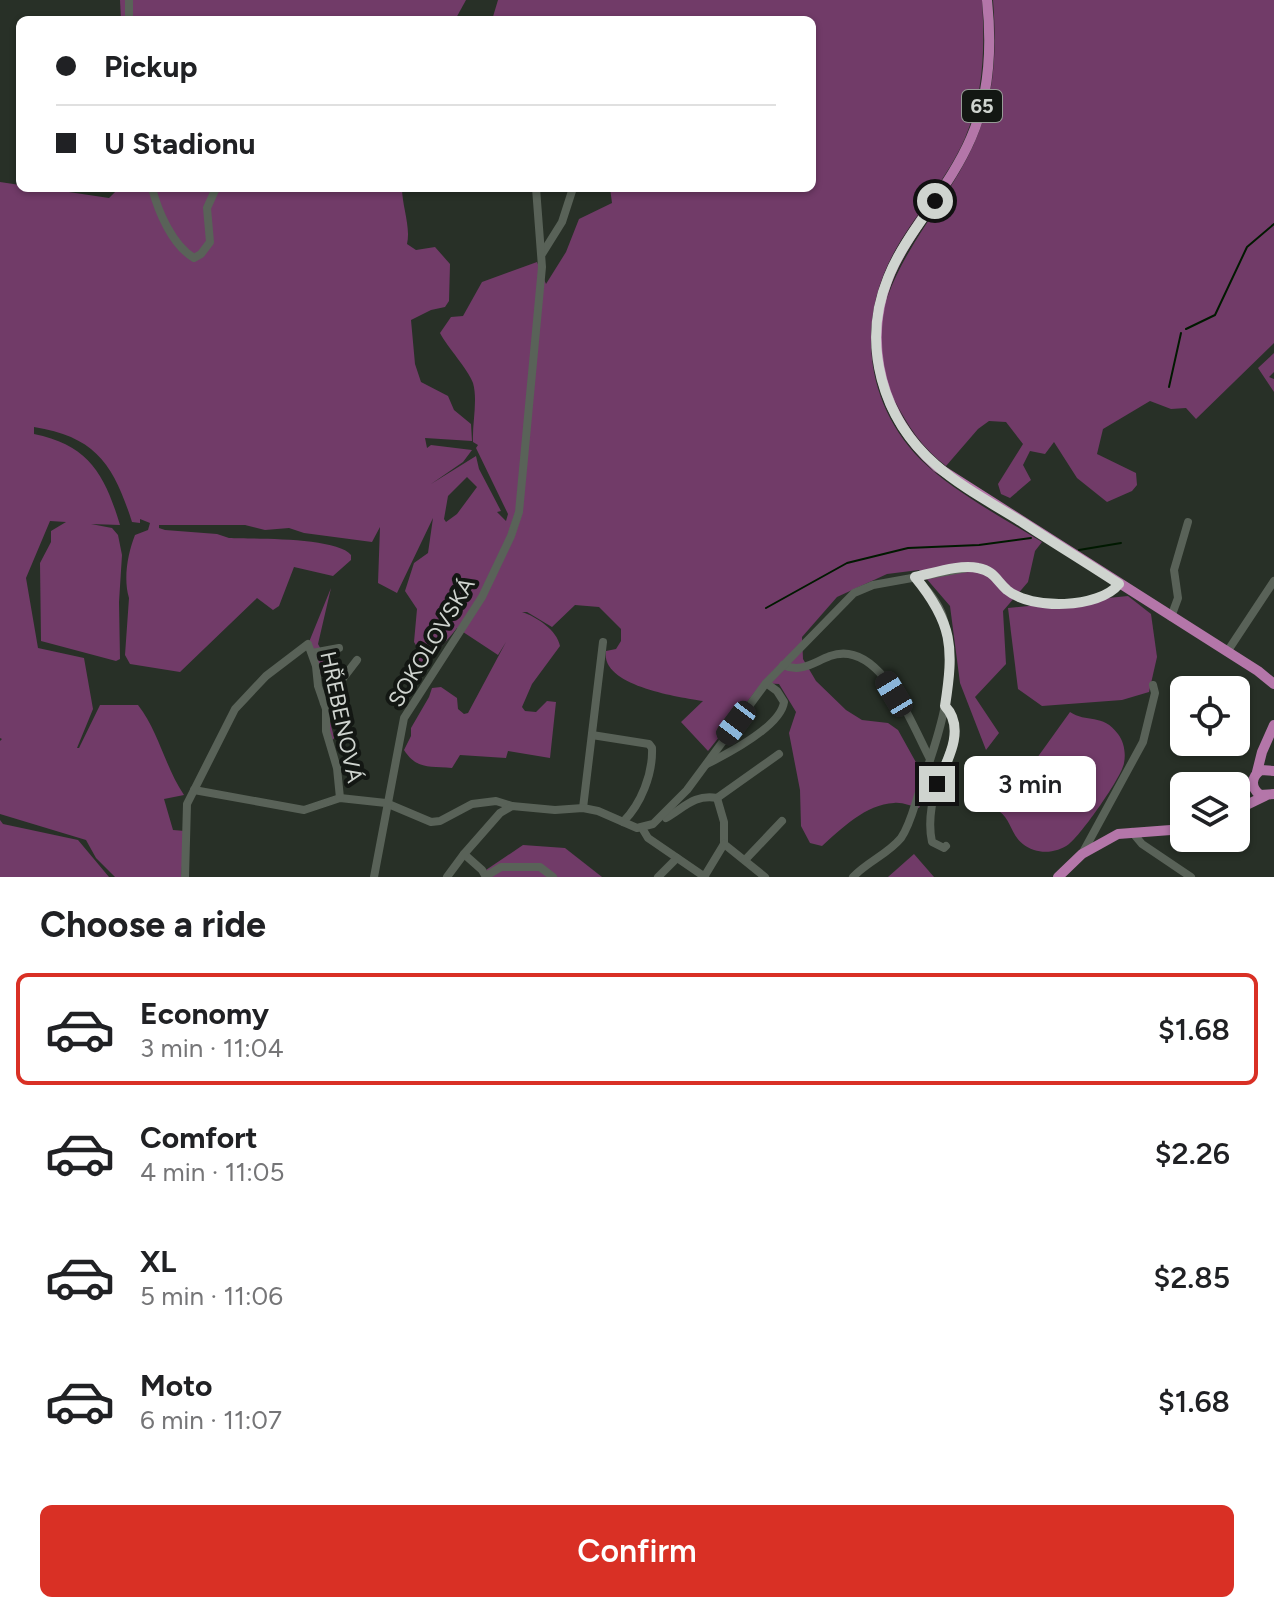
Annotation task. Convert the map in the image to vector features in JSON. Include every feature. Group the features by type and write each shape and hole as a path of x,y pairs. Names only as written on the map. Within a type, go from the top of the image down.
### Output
{"main road":[{"name":"65","path":"987,0 988,71 975,129 948,181 897,258 879,305 875,344 879,373 888,401 905,431 927,457 949,475 1274,684"},
{"path":"1250,799 1255,789 1253,778 1274,725"},
{"path":"1264,747 1266,761 1273,770"},
{"path":"1257,772 1273,770"},
{"path":"1255,789 1269,795"},
{"path":"1250,803 1269,795"},
{"path":"1058,877 1082,854 1108,838 1132,832 1170,830"}],"street":[{"path":"153,192 163,220 186,253 194,258 210,242 207,208 214,192"},
{"name":"SOKOLOVSKÁ","path":"374,877 404,718 433,670 467,624 515,525 521,499 542,254 536,192"},
{"path":"542,254 562,222 572,192"},
{"path":"1171,617 1178,598 1174,570 1188,522"},
{"path":"658,821 687,790 766,683 854,593 873,585 973,567 996,575 1008,590 1034,602 1062,604 1095,598 1109,593 1119,584"},
{"path":"853,877 900,839 907,827 945,706 949,647 943,616 936,602 915,577"},
{"path":"1227,652 1274,581"},
{"path":"583,808 603,642"},
{"path":"185,877 187,804 239,702 279,665 310,648 339,648"},
{"name":"HŘEBENOVÁ","path":"310,648 324,703 326,731 337,768 340,798"},
{"path":"783,665 801,669 834,655 850,654 872,663 882,674 930,760"},
{"path":"324,703 357,660"},
{"path":"706,764 765,728 781,712 782,697 766,683"},
{"path":"1082,854 1143,742 1155,693 1153,685"},
{"path":"945,706 953,715 954,735 951,754 937,784 929,827 932,842 944,848 946,846"},
{"path":"592,735 649,744 652,748 653,758 646,784 633,812 623,822"},
{"path":"194,790 304,810 340,798 386,803 431,822 440,821 472,804 496,801 512,806 555,810 583,808 642,828 670,816 685,803 700,798 717,798 779,754"},
{"path":"642,828 648,838 704,877 724,844 724,822 717,798"},
{"path":"447,877 500,813 512,806"},
{"path":"745,860 782,821"},
{"path":"1132,832 1142,844 1191,877"},
{"path":"724,844 765,877"},
{"path":"464,854 486,877 501,867 540,867 553,877"},
{"path":"658,877 677,858"},
{"path":"1171,877 1176,867"}],"shaded area":[{"path":"120,0 466,0 457,16 121,16"},
{"path":"498,0 982,0 982,70 971,121 950,166 897,247 884,274 875,302 871,330 877,385 887,412 902,437 934,472 1042,542 1035,551 1028,582 1003,611 1006,664 975,697 999,733 986,750 960,683 950,606 919,570 887,574 837,597 802,637 803,659 816,681 846,710 862,720 888,723 898,730 918,766 927,769 933,778 919,808 900,803 884,804 855,818 822,846 810,843 801,826 800,790 789,733 796,712 779,684 762,683 708,751 681,722 703,701 643,688 615,673 607,663 606,651 616,649 621,641 621,629 599,607 575,605 552,627 522,612 546,625 560,646 532,684 522,707 525,711 536,712 547,701 556,702 550,758 508,751 506,758 460,755 452,768 419,764 404,750 411,736 411,728 432,688 441,687 457,698 458,709 464,714 468,713 506,642 498,655 457,628 420,666 415,662 419,650 414,642 417,609 405,591 414,563 428,553 433,518 397,593 378,583 380,527 372,542 304,533 289,528 265,530 245,525 159,525 165,530 217,534 229,538 313,542 343,549 351,555 351,560 333,576 294,567 279,606 273,610 257,598 180,672 130,664 125,655 129,598 127,566 135,535 148,530 150,523 140,519 140,523 132,522 110,470 88,447 73,438 34,427 34,434 53,439 81,454 101,477 120,525 91,524 112,528 118,535 122,555 120,659 116,661 41,641 40,563 51,542 51,531 66,522 50,521 26,578 38,648 84,658 93,709 77,748 100,705 138,705 145,715 184,795 164,799 173,830 185,831 181,877 115,877 96,858 86,840 0,814 0,182 16,184 16,192 69,192 109,198 115,192 403,192 407,244 416,250 435,247 450,264 449,301 445,307 411,320 415,364 421,382 448,396 454,410 471,424 472,441 425,438 427,448 431,445 472,450 463,462 431,484 476,456 479,469 501,511 497,512 506,521 508,514 476,448 478,445 473,442 473,383 440,333 451,317 463,316 482,282 537,262 546,284 566,252 579,219 612,203 611,192 816,192 816,16 493,16","holes":["467,477 477,487 457,514 446,522 444,519 448,496"]},
{"path":"993,0 1274,0 1274,343 1196,419 1186,408 1171,409 1150,401 1103,429 1097,454 1136,473 1137,485 1132,491 1107,502 1077,478 1054,442 1045,454 1030,451 1023,465 1031,480 1010,498 1001,494 998,484 1023,444 1006,422 989,421 978,429 946,466 916,436 904,418 882,362 881,328 888,296 902,265 958,175 981,127 990,91 994,55"},
{"path":"1274,353 1274,372 1269,377 1274,379 1274,392 1258,368"},
{"path":"331,588 318,644 324,655 320,684 334,737 344,730 331,741 309,642"},
{"path":"1128,596 1151,614 1157,657 1149,692 1122,700 1042,706 1018,689 1008,608"},
{"path":"1070,712 1112,727 1123,744 1124,763 1109,792 1075,839 1057,850 1039,851 1026,846 1016,837 999,811"},
{"path":"0,820 3,824 78,840 109,877 0,877"},
{"path":"523,845 565,848 602,877 490,877 486,870"},
{"path":"914,854 934,877 888,877"}],"waterway":[{"path":"1186,329 1215,315 1247,247 1274,224"},
{"path":"1169,387 1181,333"},
{"path":"766,608 847,563 908,548 979,545 1031,538"},
{"path":"1079,550 1121,543"}],"route":[{"path":"935,201 893,266 879,305 875,344 881,382 888,401 910,437 937,467 1119,584 1109,593 1095,598 1062,604 1034,602 1008,590 996,575 973,567 915,577 936,602 943,616 949,647 945,706 953,715 954,735 951,754 937,784"}]}
